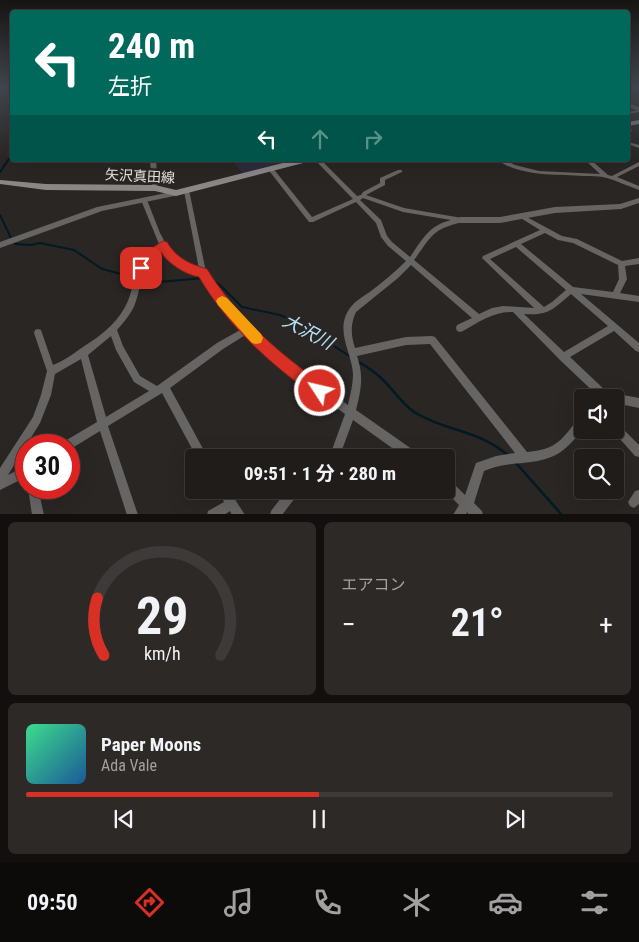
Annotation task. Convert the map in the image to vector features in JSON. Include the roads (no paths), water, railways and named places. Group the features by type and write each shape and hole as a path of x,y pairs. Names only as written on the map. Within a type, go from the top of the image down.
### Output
{"main road":[{"name":"矢沢真田線","path":"0,182 46,187 155,188 176,193 296,162"}],"street":[{"path":"153,162 155,188"},
{"path":"320,162 360,197 379,222 384,237 478,318"},
{"path":"504,162 516,169 536,173 609,177 639,188"},
{"path":"590,162 609,177"},
{"path":"609,177 639,164"},
{"path":"270,168 311,220 360,197 383,184 382,179 400,172"},
{"path":"187,191 203,272 215,292 248,329 291,370 401,449"},
{"path":"0,245 92,211 176,193"},
{"path":"360,197 403,210 460,220 500,220 570,209 622,206 639,200"},
{"path":"144,200 168,255 194,271 203,272"},
{"path":"521,216 560,238 575,241 621,264 639,260"},
{"path":"337,449 358,382 346,323 353,310 401,271 410,261 421,242 432,231 446,223 460,220"},
{"path":"542,310 485,258 545,230"},
{"path":"517,244 639,348"},
{"path":"51,371 70,362 114,329 129,309 141,268 148,256 163,245"},
{"path":"615,296 623,279 621,264"},
{"path":"460,328 478,318 504,309 516,311 542,310 553,307 562,296 571,290 639,299"},
{"path":"516,311 596,389"},
{"path":"563,356 614,327"},
{"path":"114,329 119,348 137,379 161,389 198,449"},
{"path":"80,439 161,389 220,346 248,329"},
{"path":"0,484 3,473 38,420 51,371 38,333"},
{"path":"352,353 406,341 432,340 524,457"},
{"path":"83,352 103,425 133,514"},
{"path":"624,400 639,403"},
{"path":"458,514 468,503 480,466 493,460 547,454 563,444 574,431"},
{"path":"624,436 639,452"},
{"path":"0,484 15,476"},
{"path":"455,492 478,514"},
{"path":"35,499 38,514"},
{"path":"228,499 240,514"},
{"path":"275,514 287,499"},
{"path":"212,514 231,504"}],"waterway":[{"name":"大沢川","path":"0,172 10,157"},
{"name":"大沢川","path":"0,215 11,238"},
{"name":"大沢川","path":"15,244 31,245 40,243 74,250 102,269 137,278"},
{"name":"大沢川","path":"141,279 159,282 203,278"},
{"name":"大沢川","path":"210,279 220,285 242,307 280,315 295,321 351,357"},
{"name":"大沢川","path":"357,361 361,364"},
{"name":"大沢川","path":"359,362 379,376 414,412 438,424 474,435 497,447 509,456"},
{"name":"大沢川","path":"516,463 561,514"}]}
